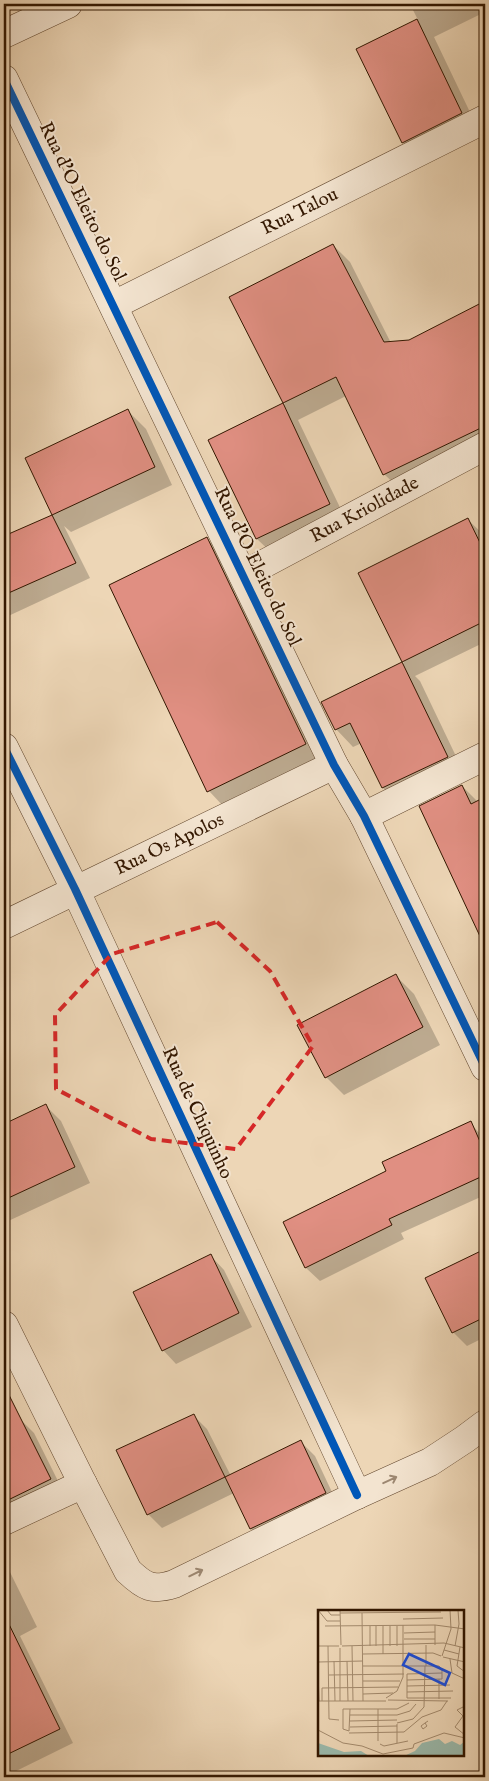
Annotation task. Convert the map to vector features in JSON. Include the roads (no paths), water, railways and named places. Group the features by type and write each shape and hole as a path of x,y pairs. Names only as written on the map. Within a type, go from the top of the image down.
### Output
{"street":[{"path":"4,34 68,4"},
{"name":"Rua d'O Eleito do Sol","path":"4,79 334,765 364,816 485,1067"},
{"name":"Rua Talou","path":"114,305 485,119"},
{"name":"Rua Kriolidade","path":"243,575 485,446"},
{"name":"Rua de Chiquinho","path":"4,747 75,889 356,1495"},
{"path":"364,816 485,756"},
{"name":"Rua Os Apolos","path":"4,925 334,765"},
{"path":"4,1325 128,1571 150,1587 162,1588 174,1584 356,1495 430,1462 485,1424"},
{"path":"4,1521 83,1484"}]}
